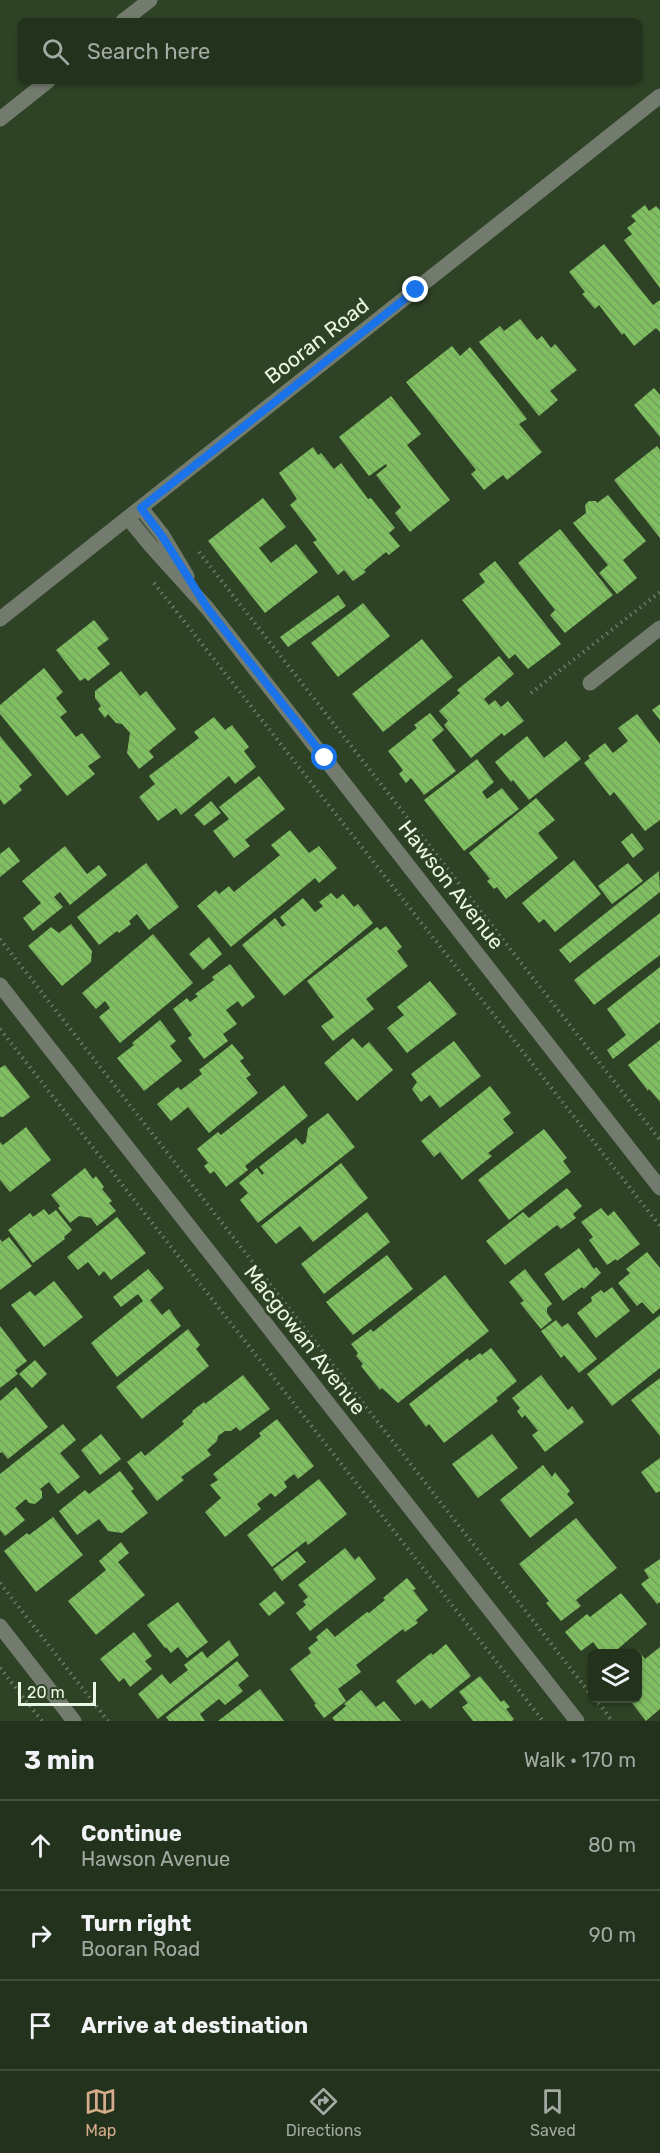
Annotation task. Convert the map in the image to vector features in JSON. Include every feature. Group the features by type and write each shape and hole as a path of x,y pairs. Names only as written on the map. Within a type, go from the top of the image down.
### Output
{"street":[{"path":"127,18 150,0"},
{"path":"0,119 44,84"},
{"name":"Booran Road","path":"0,619 660,96"},
{"name":"Hawson Avenue","path":"135,513 151,546 208,609 660,1188"},
{"path":"590,683 660,628"},
{"name":"Macgowan Avenue","path":"0,986 578,1721"},
{"path":"0,1626 74,1721"}],"path":[{"path":"199,552 660,1140"},
{"path":"149,578 660,1226"},
{"path":"531,693 660,591"},
{"path":"0,939 588,1689"},
{"path":"0,1029 543,1721"},
{"path":"0,1583 108,1721"},
{"path":"0,1668 42,1721"},
{"path":"598,1703 612,1721"}],"building":[{"path":"645,205 649,211 656,206 660,210 660,288 624,240 632,234 627,228 636,221 631,216"},
{"path":"604,244 653,305 660,300 660,332 656,328 634,346 624,333 622,335 599,305 595,309 582,294 585,292 569,272"},
{"path":"520,319 537,340 542,336 551,348 555,344 577,370 550,391 558,400 539,416 479,342 500,326 504,331"},
{"path":"452,346 460,356 470,347 527,419 519,424 542,452 507,480 503,475 484,490 471,474 476,470 406,382"},
{"path":"654,388 660,395 660,437 634,405"},
{"path":"391,396 421,434 407,445 450,500 410,532 395,513 401,507 376,475 387,466 386,464 369,476 339,437"},
{"path":"657,446 660,450 660,538 614,480"},
{"path":"313,447 318,455 321,453 334,469 341,463 368,499 371,498 395,528 389,533 400,546 389,555 386,552 364,570 366,572 353,581 344,570 338,575 313,542 317,540 290,505 297,499 279,473"},
{"path":"608,495 646,541 623,560 637,578 617,594 599,573 608,565 573,523 586,513 585,505 589,501 597,503"},
{"path":"263,498 286,527 259,548 271,563 296,544 318,572 265,613 208,541"},
{"path":"560,529 613,595 565,633 550,615 555,610 518,563"},
{"path":"495,561 561,644 528,669 515,654 509,659 462,600 485,582 479,574"},
{"path":"338,595 346,606 288,647 280,637"},
{"path":"363,603 390,636 338,677 311,643"},
{"path":"94,620 109,639 97,648 110,664 88,681 85,678 80,681 56,650"},
{"path":"422,639 453,677 383,732 352,694"},
{"path":"499,656 514,674 484,699 489,705 495,700 501,707 508,701 524,721 504,736 502,733 471,758 444,725 448,721 439,711 460,693 457,690"},
{"path":"44,668 63,692 56,698 67,712 60,717 76,737 82,733 101,757 88,766 95,774 67,796 0,714 0,705"},
{"path":"121,671 140,696 146,691 176,729 149,751 154,757 139,769 127,753 130,733 108,714 105,718 98,709 101,706 95,698 95,691"},
{"path":"660,704 660,720 652,710"},
{"path":"430,713 444,730 432,740 456,771 424,795 411,778 406,783 399,774 403,770 388,751 417,728 414,725"},
{"path":"637,714 660,744 660,820 645,831 614,792 610,796 584,763 590,758 588,756 605,743 613,753 628,741 618,728"},
{"path":"214,717 225,730 232,725 249,747 244,751 256,767 235,784 229,776 181,815 176,808 158,821 139,797 155,784 149,776 199,738 194,732"},
{"path":"0,736 32,775 19,786 22,790 4,805 0,799"},
{"path":"527,736 544,758 566,741 581,759 529,800 495,762"},
{"path":"477,759 494,782 482,792 487,799 502,788 519,809 464,851 424,800"},
{"path":"259,776 285,809 245,840 250,846 234,858 213,831 229,819 219,807"},
{"path":"536,798 555,820 538,833 558,858 506,899 497,887 494,889 487,881 490,879 469,853"},
{"path":"211,801 221,813 204,826 194,815"},
{"path":"290,830 309,853 319,846 337,868 319,883 315,878 231,947 197,906 216,890 219,894 229,886 234,892 280,855 271,845"},
{"path":"632,833 644,849 633,858 621,842"},
{"path":"65,846 87,874 99,865 107,875 70,905 60,892 54,897 63,907 33,931 23,918 41,903 22,881"},
{"path":"9,847 20,861 0,877 0,854"},
{"path":"574,860 601,894 555,932 544,919 539,923 522,903"},
{"path":"146,863 179,907 149,930 137,914 129,921 131,924 119,933 117,931 99,945 77,917"},
{"path":"628,863 643,881 612,904 598,886"},
{"path":"659,871 660,892 570,963 559,950"},
{"path":"331,893 337,899 343,894 354,907 358,904 373,923 284,996 242,945 275,918 282,927 286,925 280,917 303,898 315,912 323,906 319,902"},
{"path":"660,913 660,955 594,1005 574,980"},
{"path":"71,924 92,951 91,962 62,986 28,946 51,927 59,933"},
{"path":"386,926 402,947 397,951 408,966 366,999 374,1009 333,1041 321,1026 334,1017 307,981 377,927 380,930"},
{"path":"153,934 193,983 120,1043 99,1017 110,1008 105,1001 96,1009 82,993"},
{"path":"209,937 222,954 203,970 189,954"},
{"path":"230,964 255,997 242,1007 238,1001 226,1010 237,1024 223,1034 228,1041 204,1059 188,1038 192,1035 173,1009 187,998 190,1002 198,996 195,994 214,980 212,977"},
{"path":"660,967 660,1022 613,1059 607,1050 626,1035 607,1009"},
{"path":"430,981 457,1014 407,1053 387,1028 404,1015 397,1007"},
{"path":"160,1020 176,1041 170,1046 182,1061 144,1091 117,1058"},
{"path":"353,1038 362,1048 369,1042 393,1070 357,1101 324,1063"},
{"path":"660,1040 660,1102 649,1089 648,1091 628,1065"},
{"path":"454,1041 481,1076 440,1108 430,1095 421,1102 412,1089 417,1082 411,1074"},
{"path":"232,1044 244,1058 240,1061 251,1075 246,1078 258,1093 209,1133 188,1107 171,1121 157,1104 178,1087 181,1090 202,1074 199,1070"},
{"path":"5,1065 30,1097 0,1117 0,1068"},
{"path":"284,1085 308,1116 245,1166 248,1170 226,1187 214,1171 210,1174 204,1166 208,1163 197,1149 218,1132 221,1135"},
{"path":"490,1086 511,1113 503,1119 514,1133 488,1153 492,1156 462,1180 440,1152 434,1157 421,1141"},
{"path":"328,1113 355,1147 258,1223 240,1200 248,1193 239,1183 257,1168 262,1175 264,1173 259,1167 296,1138 302,1145 306,1142 308,1128"},
{"path":"26,1127 51,1160 10,1192 0,1180 0,1142 3,1145"},
{"path":"544,1129 567,1158 563,1161 571,1172 509,1220 478,1180"},
{"path":"341,1163 368,1198 313,1242 300,1226 276,1244 261,1226"},
{"path":"85,1168 93,1179 96,1176 104,1187 102,1189 112,1201 109,1203 116,1211 97,1226 91,1218 79,1216 70,1223 51,1195"},
{"path":"567,1188 582,1206 573,1214 576,1218 561,1229 557,1225 505,1265 486,1241 523,1212 529,1218"},
{"path":"601,1208 608,1216 614,1211 640,1244 617,1261 616,1259 607,1265 589,1240 593,1237 581,1222"},
{"path":"44,1209 49,1215 56,1210 72,1230 64,1237 65,1239 33,1263 8,1230 30,1213 33,1217"},
{"path":"367,1212 390,1242 324,1294 301,1264"},
{"path":"117,1217 146,1253 111,1280 104,1271 99,1276 88,1262 78,1270 67,1257"},
{"path":"9,1237 32,1266 0,1290 0,1239 2,1242"},
{"path":"579,1248 594,1269 596,1267 601,1273 584,1289 582,1287 563,1301 544,1274"},
{"path":"647,1252 660,1268 660,1308 653,1314 642,1302 637,1306 618,1283 630,1273 626,1269"},
{"path":"387,1255 413,1289 353,1335 326,1302"},
{"path":"148,1269 164,1288 150,1300 162,1315 169,1309 181,1326 117,1377 91,1343 143,1301 138,1294 121,1307 113,1297"},
{"path":"525,1269 552,1304 547,1308 547,1313 552,1320 541,1329 520,1303 524,1301 509,1282"},
{"path":"445,1275 489,1331 398,1403 382,1388 380,1390 361,1366 363,1364 356,1356 358,1353 351,1344 371,1329 373,1332"},
{"path":"54,1281 83,1317 44,1347 11,1305 30,1291 35,1296"},
{"path":"612,1287 630,1311 596,1338 577,1313 592,1301 591,1297 601,1290 604,1293"},
{"path":"660,1315 660,1368 612,1406 587,1374"},
{"path":"556,1320 562,1327 568,1323 597,1359 579,1373 564,1355 561,1358 541,1331"},
{"path":"0,1326 27,1361 15,1370 18,1374 0,1388"},
{"path":"188,1329 200,1345 196,1349 209,1366 142,1419 116,1387"},
{"path":"491,1348 517,1381 496,1398 498,1401 444,1443 429,1424 426,1427 409,1404 468,1358 469,1361"},
{"path":"35,1360 47,1374 32,1388 19,1374"},
{"path":"243,1375 270,1409 240,1431 236,1427 218,1436 217,1441 207,1450 211,1455 181,1477 184,1480 157,1501 127,1462 141,1451 145,1456 184,1424 182,1421 192,1411"},
{"path":"541,1375 568,1410 572,1406 584,1422 545,1452 532,1435 538,1431 525,1415 522,1418 517,1411 520,1408 512,1398"},
{"path":"660,1378 660,1436 631,1400"},
{"path":"16,1387 48,1427 8,1459 2,1452 0,1453 0,1401"},
{"path":"277,1419 314,1466 298,1479 294,1474 284,1482 287,1487 275,1497 271,1493 257,1504 261,1509 225,1537 205,1512 221,1498 210,1485 218,1480 213,1474 261,1436 259,1433"},
{"path":"63,1424 76,1440 60,1453 80,1477 58,1494 49,1482 40,1489 42,1498 35,1504 29,1503 26,1499 15,1508 25,1520 5,1536 0,1530 0,1474"},
{"path":"101,1434 121,1459 100,1475 81,1450"},
{"path":"492,1434 518,1468 478,1498 452,1464"},
{"path":"660,1458 660,1491 656,1493 641,1472"},
{"path":"543,1465 552,1477 555,1472 570,1491 567,1494 574,1503 530,1538 500,1500"},
{"path":"120,1471 134,1489 131,1491 148,1513 122,1533 108,1531 99,1519 77,1535 59,1511 85,1490 89,1494"},
{"path":"319,1479 347,1514 308,1545 306,1541 272,1567 247,1535"},
{"path":"53,1517 83,1555 36,1592 4,1551"},
{"path":"576,1518 617,1568 576,1600 581,1606 561,1621 546,1603 549,1601 519,1564"},
{"path":"121,1542 129,1553 118,1562 145,1595 96,1635 68,1601 106,1570 99,1561"},
{"path":"345,1548 355,1560 359,1556 376,1579 310,1631 296,1613 306,1605 303,1601 308,1597 298,1585"},
{"path":"297,1551 306,1562 282,1581 273,1569"},
{"path":"660,1559 660,1602 657,1604 641,1584 649,1578 644,1570"},
{"path":"407,1578 428,1610 416,1620 418,1623 405,1632 403,1629 356,1665 361,1672 338,1689 346,1701 324,1718 290,1669 311,1653 308,1648 327,1628 335,1637 385,1600 383,1598"},
{"path":"275,1591 285,1603 269,1616 259,1604"},
{"path":"621,1593 647,1624 618,1649 598,1649 593,1642 581,1651 565,1632 587,1614 590,1617"},
{"path":"178,1602 208,1642 187,1658 178,1647 171,1653 147,1625"},
{"path":"134,1632 152,1656 145,1661 152,1669 130,1687 124,1678 119,1682 100,1659"},
{"path":"229,1640 239,1655 158,1719 138,1694 162,1674 170,1684 188,1670 184,1665 202,1651 207,1658"},
{"path":"446,1644 471,1676 430,1709 422,1700 415,1705 396,1681"},
{"path":"660,1647 660,1709 646,1721 632,1703 642,1703 642,1655 645,1659"},
{"path":"237,1661 249,1676 238,1685 243,1691 225,1705 219,1699 200,1714 205,1721 169,1721 166,1717"},
{"path":"480,1676 501,1702 504,1700 510,1707 506,1709 514,1719 512,1721 473,1721 462,1707 468,1703 459,1692"},
{"path":"260,1689 284,1721 218,1721"},
{"path":"361,1690 376,1707 384,1701 401,1721 335,1721 332,1718"}],"route":[{"path":"325,758 208,609 162,536 141,508 416,290"}]}
